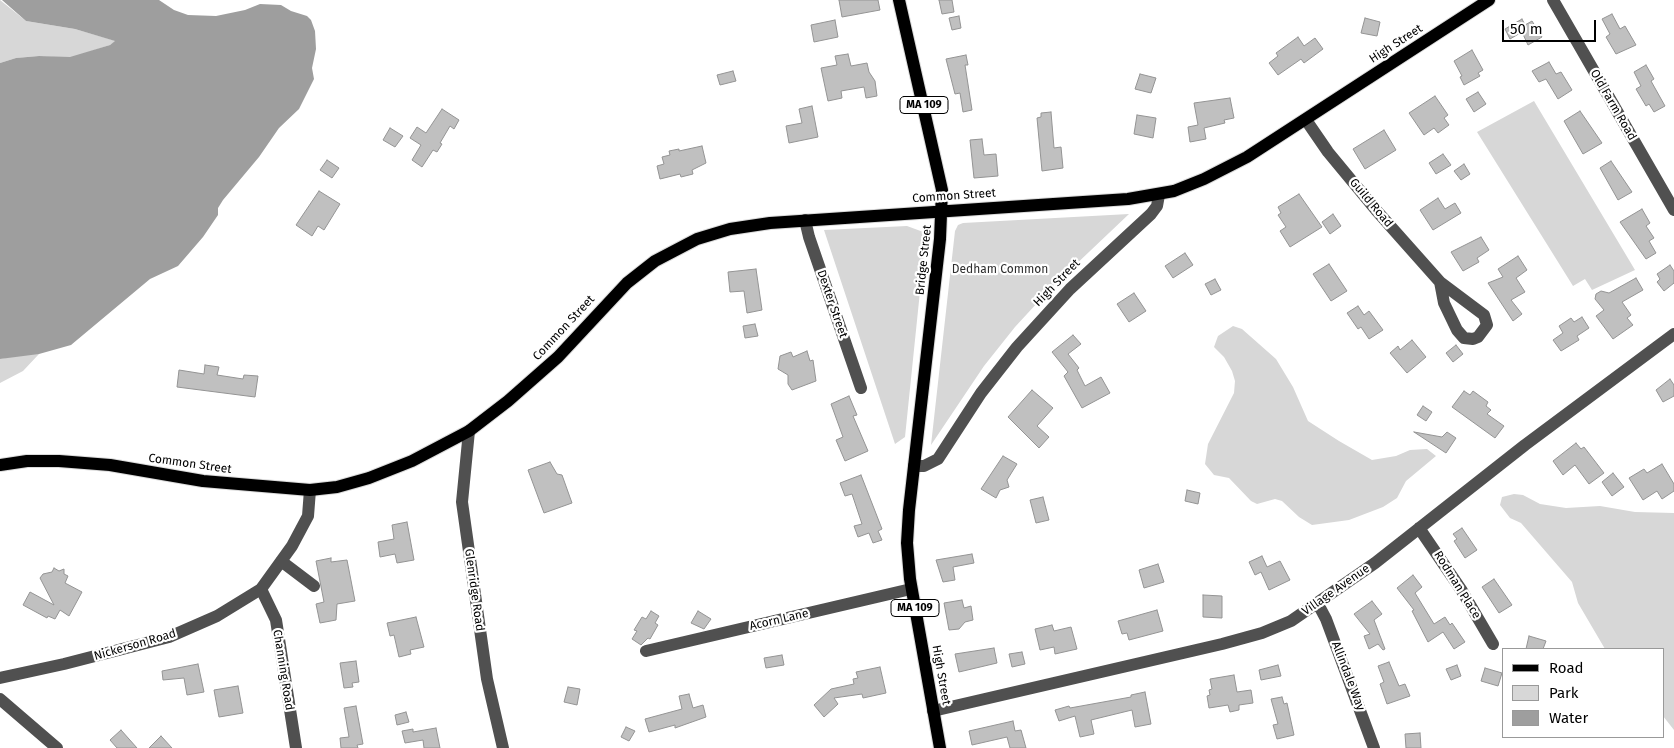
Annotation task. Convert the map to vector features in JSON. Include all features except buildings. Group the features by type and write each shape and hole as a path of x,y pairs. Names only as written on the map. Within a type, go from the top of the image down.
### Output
{"main road":[{"name":"Bridge Street","path":"899,0 938,167 942,211 914,466"},
{"name":"High Street","path":"1159,195 1193,184 1225,169 1306,120 1489,0"},
{"name":"Common Street","path":"0,465 27,461 59,461 110,465 203,481 310,490 337,487 369,478 412,461 469,431 508,401 558,357 614,294 655,262 692,242 719,232 755,225 805,220 1128,199 1159,195"},
{"name":"High Street","path":"914,466 907,543 912,589 940,748"}],"street":[{"name":"Old Farm Road","path":"1553,0 1674,210"},
{"name":"Guild Road","path":"1306,120 1325,148 1381,216 1440,282"},
{"name":"High Street","path":"914,466 924,466 938,459 981,393 1017,347 1070,289 1152,214 1159,202 1159,195"},
{"name":"Dexter Street","path":"805,220 809,237 861,388"},
{"name":"Village Avenue","path":"933,711 1250,637 1291,621 1318,604 1674,334"},
{"name":"Glenridge Road","path":"469,431 462,502 487,678 503,748"},
{"path":"261,589 281,561 308,516 310,490"},
{"name":"Rodman Place","path":"1419,528 1457,584 1493,644"},
{"path":"281,561 314,586"},
{"name":"Nickerson Road","path":"0,678 169,637 217,616 261,589"},
{"name":"Channing Road","path":"261,589 276,620 296,748"},
{"name":"Acorn Lane","path":"646,651 912,589"},
{"name":"Allindale Way","path":"1318,604 1374,748"},
{"path":"0,699 57,748"}],"green space":[{"path":"0,0 26,21 75,29 116,41 110,45 70,58 39,56 16,58 0,63"},
{"path":"1534,101 1635,270 1592,290 1585,279 1573,286 1477,132"},
{"name":"Dedham Common","path":"1129,214 1050,289 1015,327 984,366 931,445 955,231 958,225 963,223"},
{"name":"Dedham Common","path":"907,226 926,233 905,437 895,444 824,230"},
{"path":"1233,326 1242,329 1276,359 1293,387 1308,421 1339,441 1372,460 1396,456 1410,450 1427,449 1436,456 1406,481 1397,498 1383,507 1349,520 1312,525 1299,517 1282,501 1275,499 1257,504 1251,501 1229,478 1214,475 1205,464 1208,444 1234,393 1235,381 1224,357 1214,347 1218,336"},
{"path":"26,354 39,354 23,371 0,383 0,359"},
{"path":"1514,494 1523,495 1540,504 1566,508 1600,506 1635,512 1674,513 1674,730 1664,717 1664,648 1604,648 1578,603 1572,582 1521,523 1510,518 1500,505 1502,497"}],"water":[{"path":"2,0 159,0 174,10 188,15 216,16 245,10 260,4 281,5 291,11 307,16 311,20 315,31 316,49 312,68 314,79 299,109 279,128 259,157 223,200 218,208 218,215 203,237 178,266 150,279 71,345 39,354 0,359 0,63 16,58 39,56 70,57 110,45 115,41 75,29 26,21"}]}
